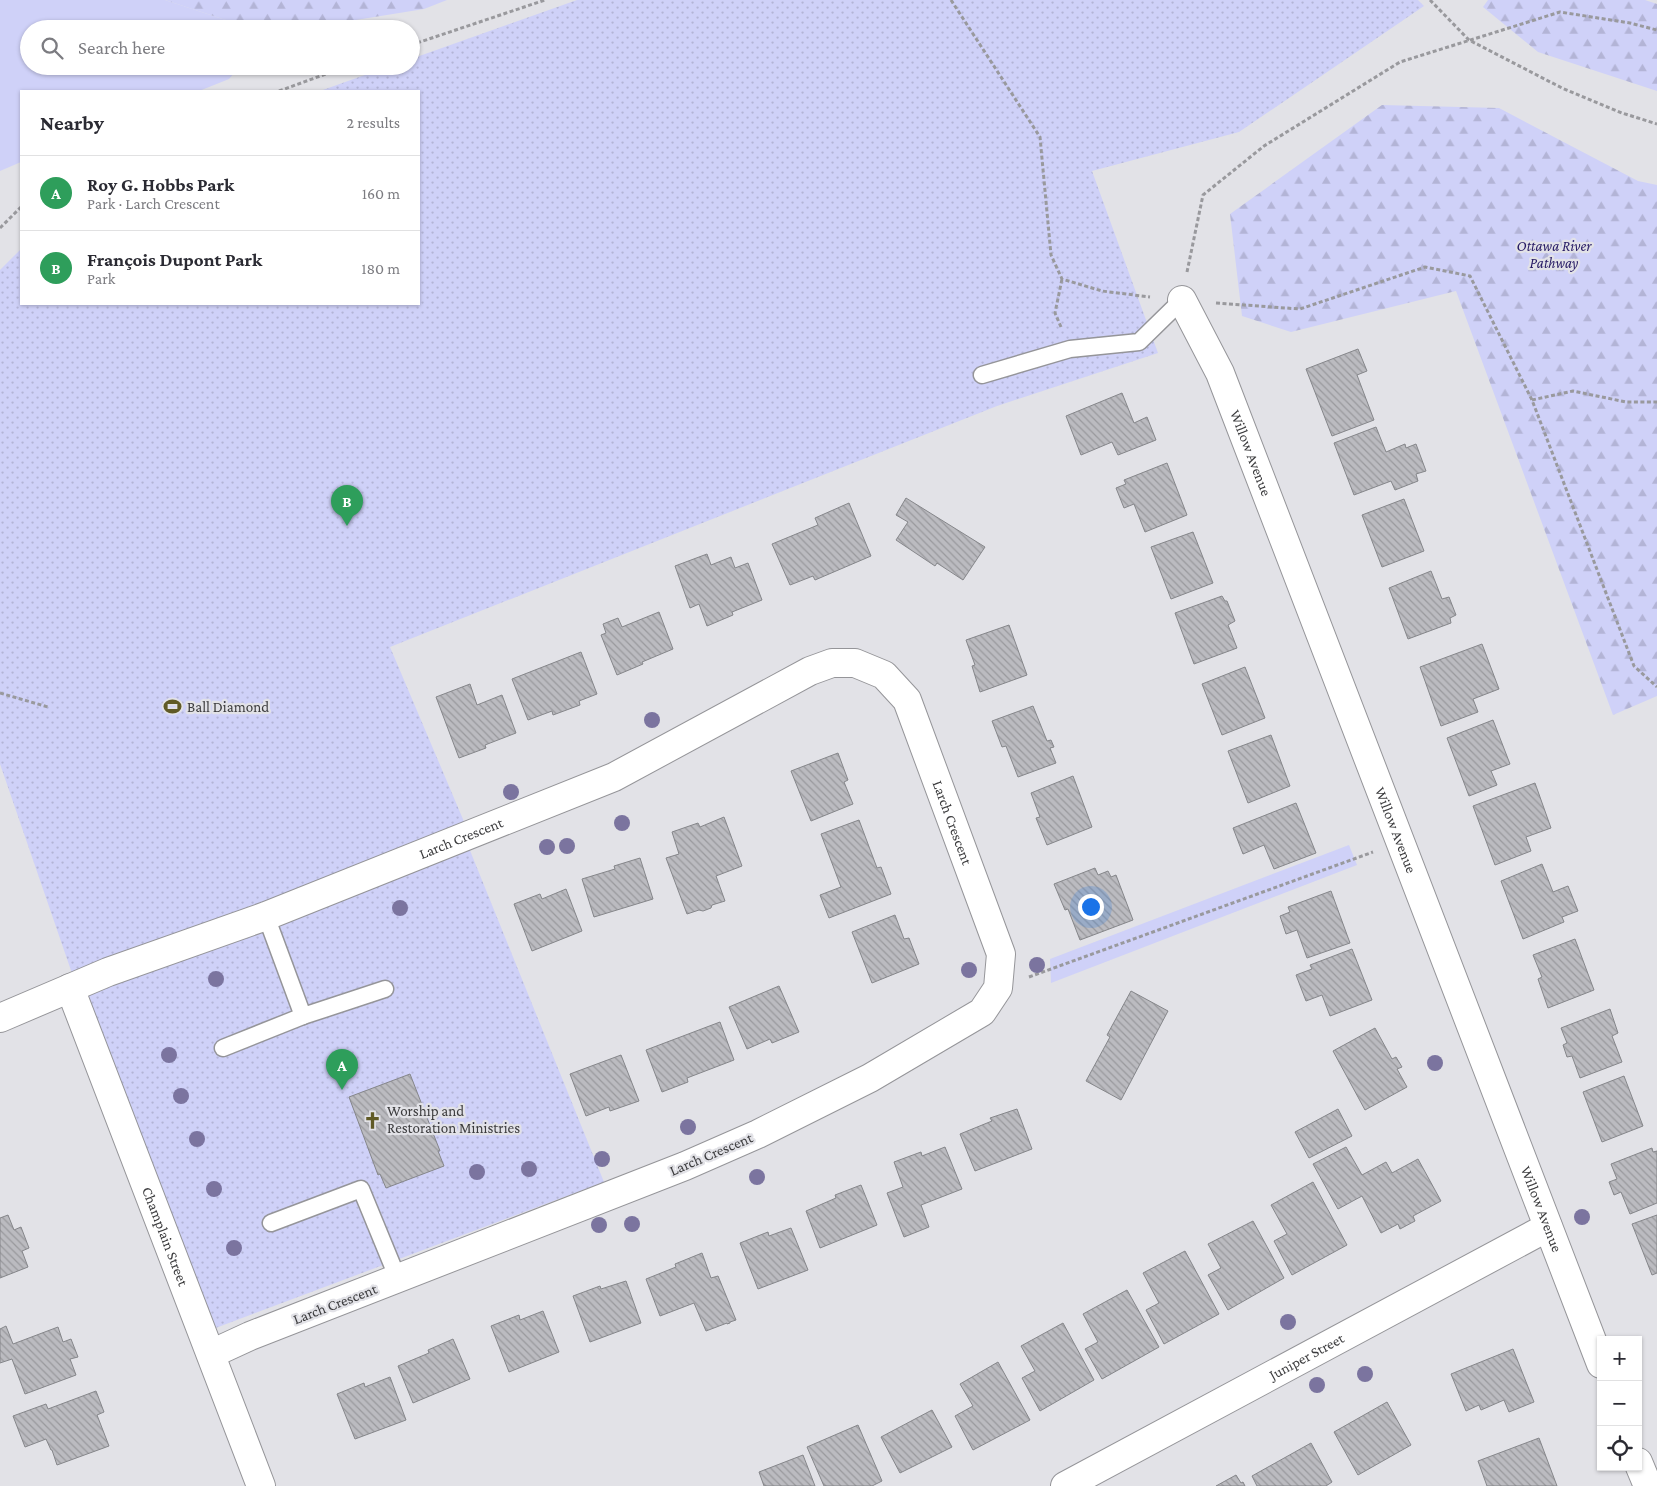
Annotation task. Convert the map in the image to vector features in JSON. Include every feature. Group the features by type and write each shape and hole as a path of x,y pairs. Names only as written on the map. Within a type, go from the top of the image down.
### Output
{"street":[{"name":"Willow Avenue","path":"1182,300 1220,373 1597,1354"},
{"name":"Larch Crescent","path":"0,1018 108,972 266,916 614,778 810,671 832,663 855,663 884,675 907,700 1001,954 998,988 982,1012 870,1078 758,1134 685,1166 250,1336 212,1354"},
{"name":"Champlain Street","path":"70,988 262,1486"},
{"name":"Juniper Street","path":"1065,1486 1548,1227"},
{"path":"1642,1471 1648,1486"}],"lane":[{"path":"982,376 1070,349 1139,342 1182,300"},
{"path":"266,916 303,1016"},
{"path":"223,1048 303,1016 385,989"},
{"path":"271,1223 361,1190 398,1279"}],"path":[{"path":"420,42 545,0"},
{"path":"951,0 1040,137 1051,255 1062,279 1055,313 1070,349"},
{"path":"1430,0 1469,40 1562,88 1622,113 1657,124"},
{"path":"1182,300 1203,195 1264,146 1400,62 1560,12 1630,23 1657,30"},
{"path":"281,90 323,75"},
{"path":"0,228 20,208"},
{"path":"1062,279 1102,291 1182,300 1300,309 1425,266 1470,276 1532,400 1634,666 1657,687"},
{"path":"1532,400 1573,391 1626,402 1657,402"},
{"path":"0,693 48,707"},
{"path":"998,988 1400,842"}],"green space":[{"path":"0,0 165,0 226,20 20,20 20,75 232,75 229,79 202,90 20,90 20,162 0,171"},
{"path":"165,0 447,0 424,9 356,20 226,20"},
{"path":"577,0 1418,0 1424,6 1239,132 1092,171 1158,353 997,406 390,647 468,831 76,985 0,764 0,270 20,250 20,305 420,305 420,90 323,90 365,75 420,75 420,56"},
{"path":"1488,0 1645,0 1657,4 1657,91 1538,52 1483,7"},
{"name":"Ottawa River Pathway","path":"1382,105 1499,108 1638,181 1657,185 1657,696 1613,715 1456,291 1291,332 1242,316 1230,214"},
{"path":"1349,845 1357,865 1051,983 1050,959"},
{"path":"469,848 604,1182 213,1329 80,999 266,916"}],"building":[{"path":"1358,349 1367,371 1357,375 1374,420 1332,436 1306,369"},
{"path":"1122,393 1134,423 1147,417 1156,440 1118,455 1112,442 1081,455 1066,416"},
{"path":"1376,427 1386,452 1405,444 1406,448 1416,444 1426,471 1416,474 1418,481 1395,490 1391,481 1354,495 1334,443"},
{"path":"1167,463 1187,515 1145,532 1134,504 1124,508 1116,488 1126,484 1124,480"},
{"path":"906,498 985,547 963,580 937,563 935,566 896,540 908,522 896,515"},
{"path":"1404,499 1424,551 1382,567 1362,515"},
{"path":"849,503 871,556 815,580 813,576 790,585 772,544 818,525 815,518"},
{"path":"1193,532 1213,583 1171,599 1151,547"},
{"path":"707,554 711,565 731,557 735,568 748,563 762,600 732,612 733,615 707,626 699,604 690,608 675,566"},
{"path":"1431,571 1442,599 1449,597 1456,615 1450,618 1451,623 1408,639 1389,588"},
{"path":"1222,596 1227,601 1235,621 1228,625 1237,648 1194,664 1175,613"},
{"path":"659,612 673,649 617,675 601,635 606,633 603,624 618,618 622,627"},
{"path":"1009,625 1027,675 980,692 972,666 975,665 966,640"},
{"path":"1482,644 1499,689 1473,699 1478,712 1441,726 1420,667"},
{"path":"581,652 597,694 579,701 580,705 553,715 552,711 528,720 512,679"},
{"path":"1245,667 1265,718 1222,735 1202,684"},
{"path":"470,684 477,705 502,695 516,733 485,745 486,748 459,758 436,697"},
{"path":"1033,706 1047,741 1051,740 1054,747 1050,748 1056,763 1018,777 1006,746 1002,747 992,721"},
{"path":"1493,720 1510,764 1491,771 1497,785 1469,796 1447,738"},
{"path":"1271,735 1290,786 1248,803 1228,751"},
{"path":"838,753 848,780 844,782 853,804 811,821 791,771"},
{"path":"1073,776 1092,827 1047,845 1036,818 1040,817 1031,793"},
{"path":"1535,783 1551,828 1526,837 1531,851 1495,865 1473,806"},
{"path":"1296,803 1316,853 1274,869 1264,845 1243,854 1233,828"},
{"path":"724,817 742,866 716,876 725,901 712,905 711,908 703,911 699,910 687,914 666,858 679,854 672,832 698,823 700,827"},
{"path":"859,820 877,868 881,867 891,894 829,918 820,895 841,887 821,834"},
{"path":"640,858 653,899 594,917 582,879 615,869 614,866"},
{"path":"1542,864 1553,892 1568,886 1578,911 1562,917 1564,922 1523,939 1501,881"},
{"path":"1095,868 1098,875 1108,871 1111,877 1116,875 1133,920 1080,940 1068,909 1065,910 1054,884"},
{"path":"566,889 582,931 532,951 514,904 540,894 542,899"},
{"path":"1331,891 1350,943 1307,958 1297,930 1286,934 1280,916 1290,912 1288,907"},
{"path":"895,915 904,939 909,938 919,964 872,983 852,932"},
{"path":"1575,939 1594,990 1548,1008 1538,979 1542,977 1533,955"},
{"path":"1352,949 1372,1000 1330,1016 1322,995 1306,1001 1296,975 1312,969 1310,965"},
{"path":"779,986 799,1032 772,1043 770,1039 747,1049 729,1007"},
{"path":"1131,991 1168,1011 1121,1100 1086,1081 1110,1037 1107,1035"},
{"path":"1610,1009 1618,1033 1612,1036 1622,1062 1580,1078 1572,1056 1567,1057 1563,1045 1567,1043 1561,1028"},
{"path":"720,1022 734,1060 687,1078 688,1082 662,1092 646,1050"},
{"path":"1375,1028 1392,1059 1396,1057 1402,1067 1397,1069 1407,1087 1365,1110 1333,1051"},
{"path":"621,1055 639,1101 610,1111 609,1107 586,1116 570,1074"},
{"path":"410,1074 444,1166 386,1188 380,1174 378,1175 349,1097"},
{"path":"1624,1076 1643,1126 1602,1142 1583,1092"},
{"path":"1017,1109 1032,1149 975,1171 960,1134 992,1121 990,1118"},
{"path":"1338,1109 1352,1136 1309,1158 1295,1132"},
{"path":"945,1147 962,1189 921,1205 929,1227 904,1237 887,1193 903,1187 894,1162 921,1152 922,1156"},
{"path":"1346,1147 1362,1175 1386,1162 1392,1173 1418,1159 1441,1201 1413,1216 1415,1221 1400,1229 1398,1224 1381,1233 1362,1196 1338,1209 1313,1164"},
{"path":"1652,1148 1653,1152 1657,1151 1657,1203 1630,1214 1621,1192 1614,1195 1609,1182 1617,1179 1611,1164"},
{"path":"1313,1182 1347,1245 1292,1275 1274,1241 1287,1234 1271,1205"},
{"path":"861,1185 877,1225 820,1248 806,1211 836,1198 835,1195"},
{"path":"8,1215 14,1230 21,1227 29,1248 22,1251 28,1267 0,1278 0,1218"},
{"path":"1657,1215 1657,1273 1652,1275 1632,1224"},
{"path":"1253,1221 1284,1278 1228,1310 1208,1275 1221,1268 1208,1244"},
{"path":"791,1228 808,1270 758,1289 740,1243 768,1232 769,1236"},
{"path":"1185,1251 1219,1314 1164,1344 1146,1310 1159,1303 1143,1273"},
{"path":"702,1253 711,1278 718,1276 736,1320 706,1331 694,1303 660,1316 646,1279 676,1267 675,1264"},
{"path":"626,1281 641,1323 590,1342 573,1296 600,1286 601,1289"},
{"path":"1127,1290 1159,1347 1102,1379 1085,1349 1098,1342 1083,1314"},
{"path":"543,1311 559,1352 509,1372 491,1326 519,1315 520,1320"},
{"path":"1063,1323 1094,1380 1040,1411 1022,1378 1035,1371 1021,1346"},
{"path":"6,1326 13,1344 58,1327 63,1342 71,1339 78,1357 70,1359 76,1375 25,1394 12,1359 0,1363 0,1329"},
{"path":"453,1339 470,1379 413,1403 398,1366 429,1353 428,1350"},
{"path":"1513,1349 1534,1402 1509,1412 1504,1400 1481,1410 1479,1405 1466,1411 1451,1374"},
{"path":"998,1362 1030,1420 973,1450 955,1416 973,1406 960,1384"},
{"path":"390,1377 406,1420 355,1439 337,1394 364,1383 365,1387"},
{"path":"96,1391 104,1412 97,1415 109,1446 57,1465 46,1439 25,1447 13,1416 46,1404 48,1409"},
{"path":"1387,1402 1411,1445 1358,1475 1334,1432"},
{"path":"932,1410 952,1447 900,1473 881,1437"},
{"path":"858,1425 882,1481 872,1486 824,1486 807,1447"},
{"path":"1539,1438 1557,1486 1487,1486 1478,1461"},
{"path":"1311,1443 1332,1482 1326,1486 1257,1486 1252,1476"},
{"path":"803,1455 815,1486 764,1486 759,1472"},
{"path":"1236,1475 1245,1486 1216,1486"}],"place":[{"name":"François Dupont Park","path":"347,526"},
{"name":"Ball Diamond","path":"173,707"},
{"name":"Roy G. Hobbs Park","path":"342,1090"},
{"name":"Worship and Restoration Ministries","path":"373,1120"}]}
